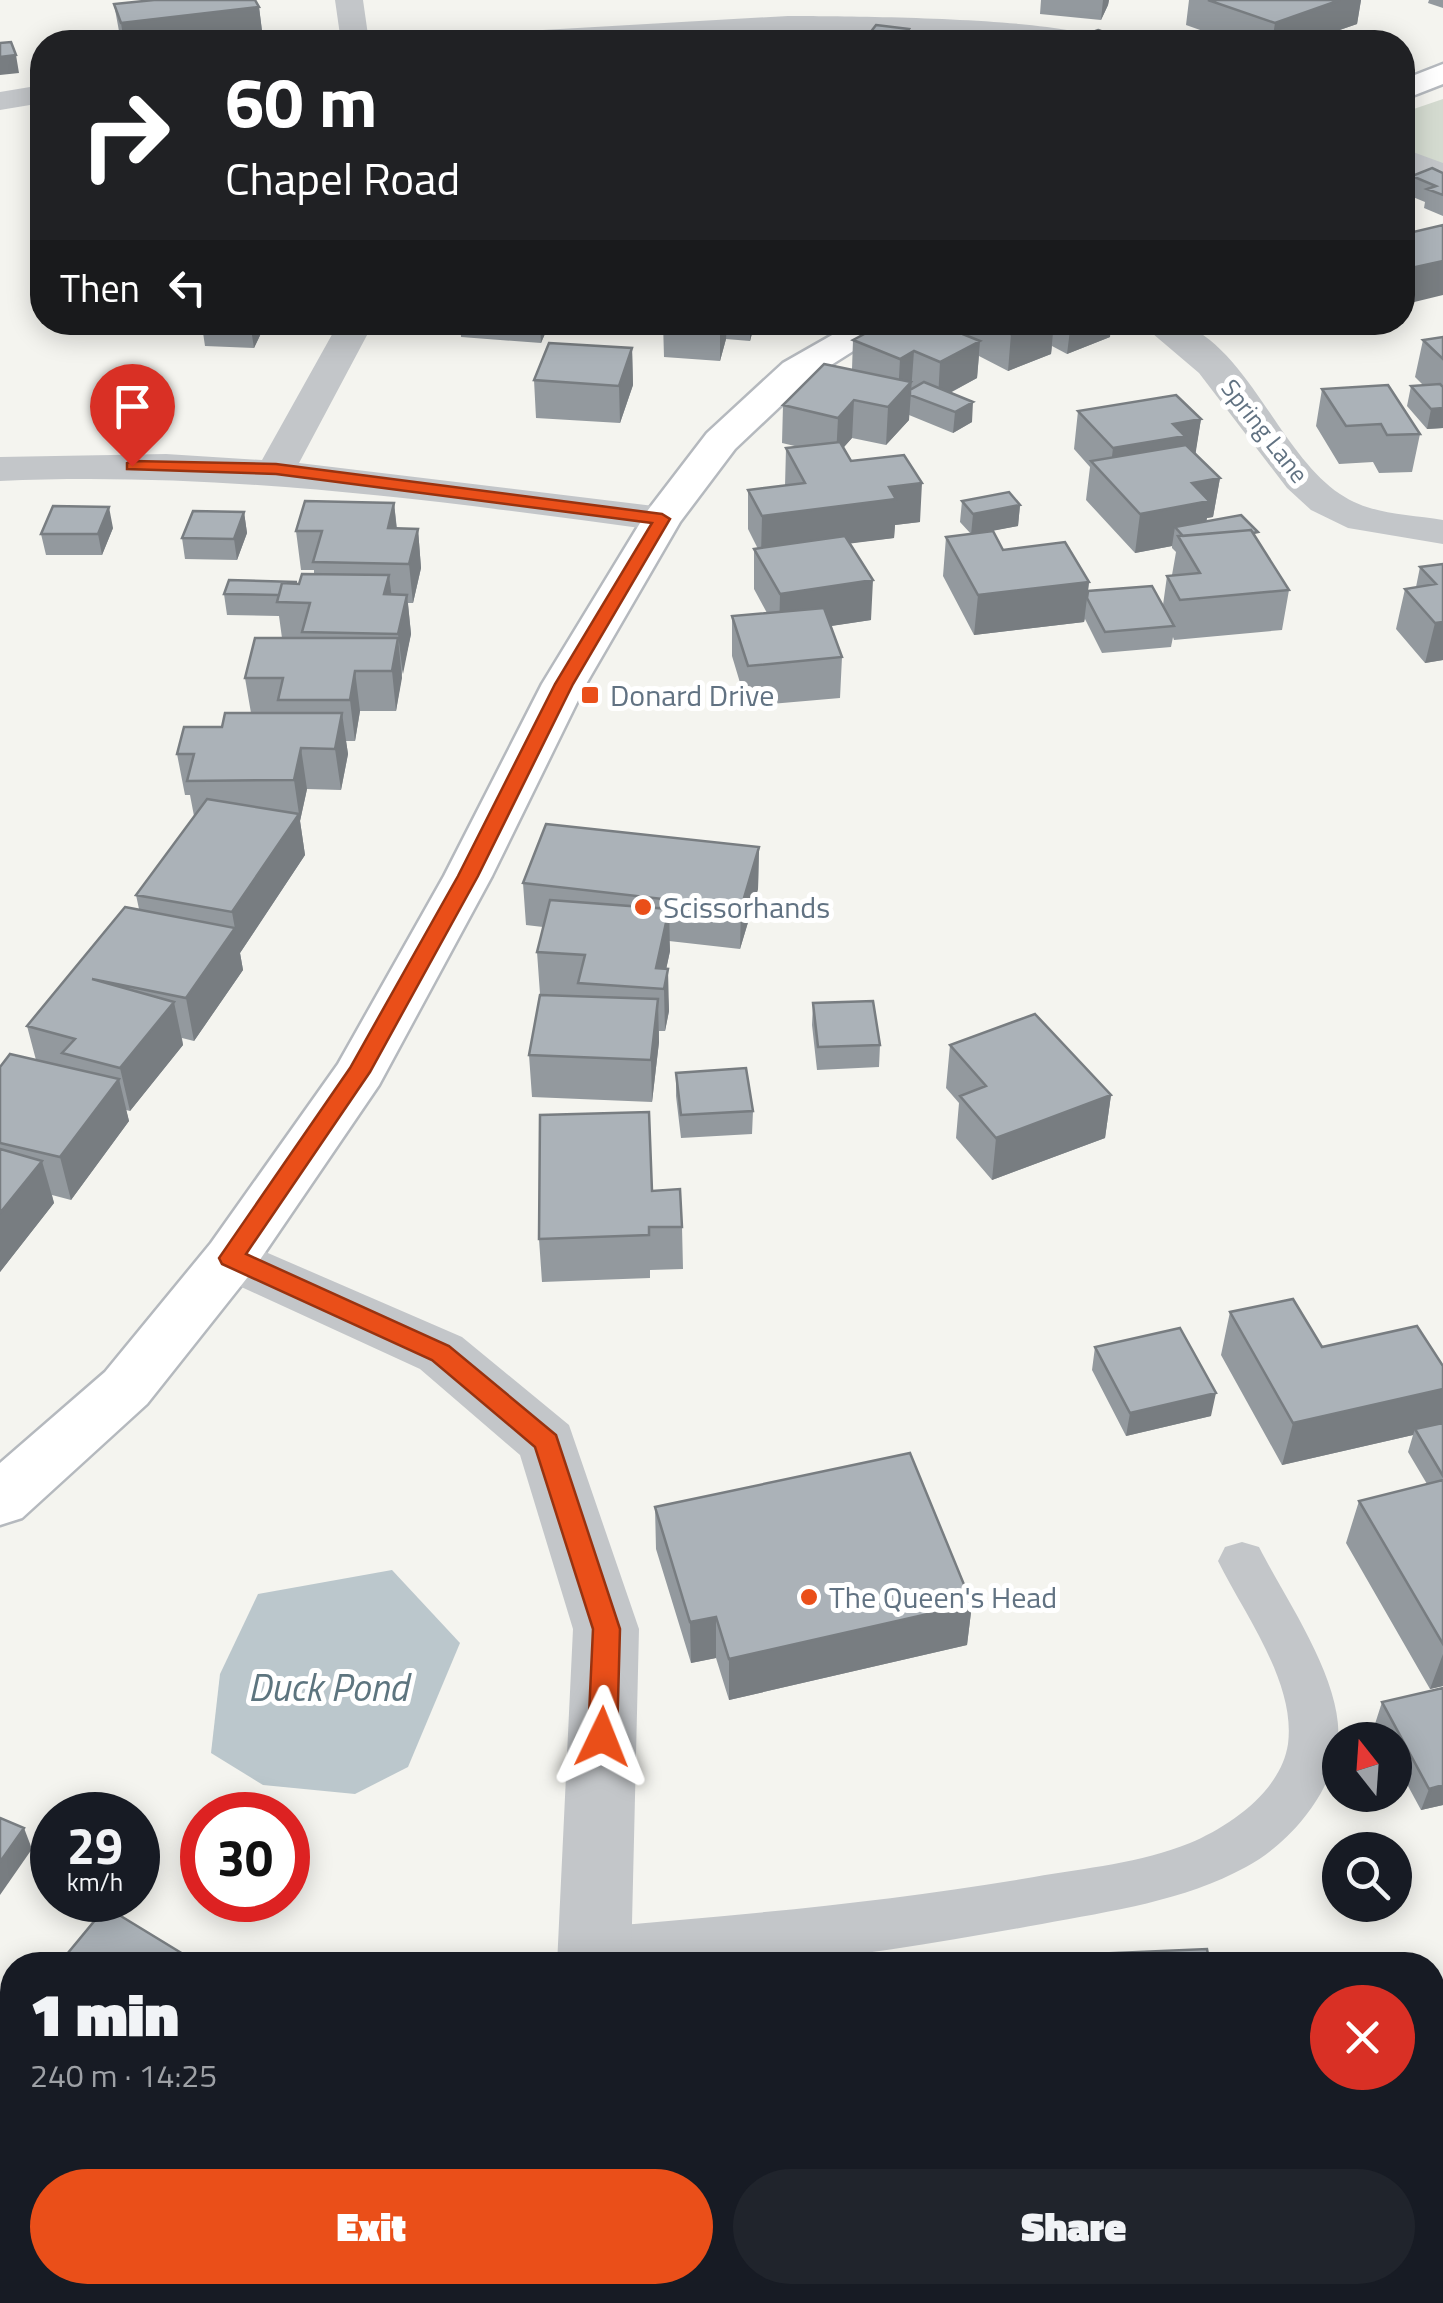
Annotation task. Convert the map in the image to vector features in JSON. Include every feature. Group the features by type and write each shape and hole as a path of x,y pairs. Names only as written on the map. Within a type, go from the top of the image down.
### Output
{"street":[{"path":"349,0 353,30"},
{"path":"681,30 816,21 900,30"},
{"path":"1415,85 1443,73"},
{"path":"0,101 30,96"},
{"path":"1415,162 1443,174"},
{"path":"276,469 351,335"},
{"path":"0,1500 126,1388 231,1258 360,1072 468,876 564,684 662,519 721,441 796,371 859,335"},
{"name":"Spring Lane","path":"1176,335 1206,355 1316,496 1352,516 1443,532"},
{"path":"0,469 60,464 276,469 662,519"},
{"path":"231,1258 441,1353 546,1442 606,1629 594,1952"}],"lane":[{"path":"650,1952 1008,1906 1192,1866 1252,1836 1288,1798 1312,1745 1311,1706 1242,1561"}],"shaded area":[{"path":"1443,99 1443,168 1415,156 1415,109"}],"water":[{"name":"Duck Pond","path":"392,1570 460,1643 408,1767 355,1794 263,1785 211,1753 220,1674 258,1594"}],"building":[{"path":"255,0 259,7 121,23 114,4"},
{"path":"1208,0 1340,0 1275,23"},
{"path":"876,25 909,29 908,30 872,30"},
{"path":"11,42 16,55 0,57 0,43"},
{"path":"1432,168 1443,173 1443,195 1427,189 1436,186 1415,175"},
{"path":"1443,225 1443,261 1415,267 1415,232"},
{"path":"862,335 965,335 980,341 940,362 914,351 900,359 853,340"},
{"path":"1443,337 1443,359 1423,340"},
{"path":"549,343 632,348 619,386 534,380"},
{"path":"824,364 911,382 888,407 854,400 838,418 783,405"},
{"path":"924,382 973,402 955,412 910,395 910,390"},
{"path":"1440,384 1443,408 1431,409 1411,386"},
{"path":"1388,385 1420,434 1387,435 1381,424 1346,426 1322,389"},
{"path":"1176,395 1201,419 1173,424 1185,436 1113,448 1078,411"},
{"path":"840,442 851,461 904,455 922,483 889,487 896,499 762,516 748,490 805,483 786,448"},
{"path":"1186,445 1220,478 1192,483 1209,501 1140,514 1091,461"},
{"path":"1009,492 1020,505 973,514 962,501"},
{"path":"305,501 394,503 388,528 418,529 409,564 313,562 322,531 296,531"},
{"path":"53,506 109,507 98,534 41,534"},
{"path":"193,511 244,512 234,539 182,538"},
{"path":"1241,515 1258,532 1183,536 1175,527"},
{"path":"1251,530 1289,590 1180,600 1167,576 1200,573 1178,536"},
{"path":"993,531 1003,550 1065,542 1089,582 978,595 946,537"},
{"path":"845,536 873,580 780,594 754,549"},
{"path":"1443,564 1443,622 1435,623 1405,589 1436,584 1420,567"},
{"path":"302,574 389,575 384,594 407,595 398,634 302,632 310,603 277,602 282,583 299,584"},
{"path":"229,580 297,582 282,583 279,595 224,594"},
{"path":"1152,586 1174,626 1105,632 1087,598 1088,591"},
{"path":"824,608 842,657 748,666 732,616"},
{"path":"255,638 398,638 392,671 355,671 350,700 278,700 283,678 245,678"},
{"path":"225,713 342,713 335,749 301,748 294,780 187,781 194,754 177,754 184,727 222,727"},
{"path":"207,799 299,814 232,912 136,895"},
{"path":"546,824 759,847 741,908 523,883"},
{"path":"550,900 669,909 656,968 668,969 664,989 578,983 585,955 537,952"},
{"path":"125,907 235,928 186,998 92,979 174,1002 120,1068 62,1053 75,1039 27,1026"},
{"path":"540,995 658,999 651,1060 529,1055"},
{"path":"873,1001 880,1045 818,1047 813,1003"},
{"path":"1035,1014 1111,1095 996,1138 960,1096 986,1086 950,1045"},
{"path":"10,1054 119,1079 60,1157 0,1143 0,1067"},
{"path":"746,1068 753,1111 681,1115 676,1073"},
{"path":"649,1112 652,1191 680,1189 682,1227 649,1227 649,1235 539,1239 540,1115"},
{"path":"0,1149 42,1161 0,1213"},
{"path":"1293,1299 1322,1347 1417,1326 1443,1366 1443,1389 1293,1423 1230,1312"},
{"path":"1180,1328 1216,1393 1130,1413 1095,1347"},
{"path":"1443,1423 1443,1476 1415,1429"},
{"name":"The Queen's Head","path":"910,1453 972,1604 729,1659 716,1617 690,1622 655,1507"},
{"path":"1443,1480 1443,1644 1359,1501"},
{"path":"1443,1688 1443,1785 1429,1789 1412,1758 1412,1722 1393,1722 1382,1702"},
{"path":"0,1818 24,1828 0,1862"},
{"path":"94,1922 131,1922 180,1952 69,1952"},
{"path":"1207,1949 1208,1952 1137,1952"}],"place":[{"name":"Donard Drive","path":"590,695"},
{"name":"Scissorhands","path":"643,907"},
{"name":"The Queen's Head","path":"809,1597"}],"route":[{"path":"132,466 276,469 662,519 564,684 468,876 360,1072 231,1258 441,1353 546,1442 606,1629 602,1737"}]}
